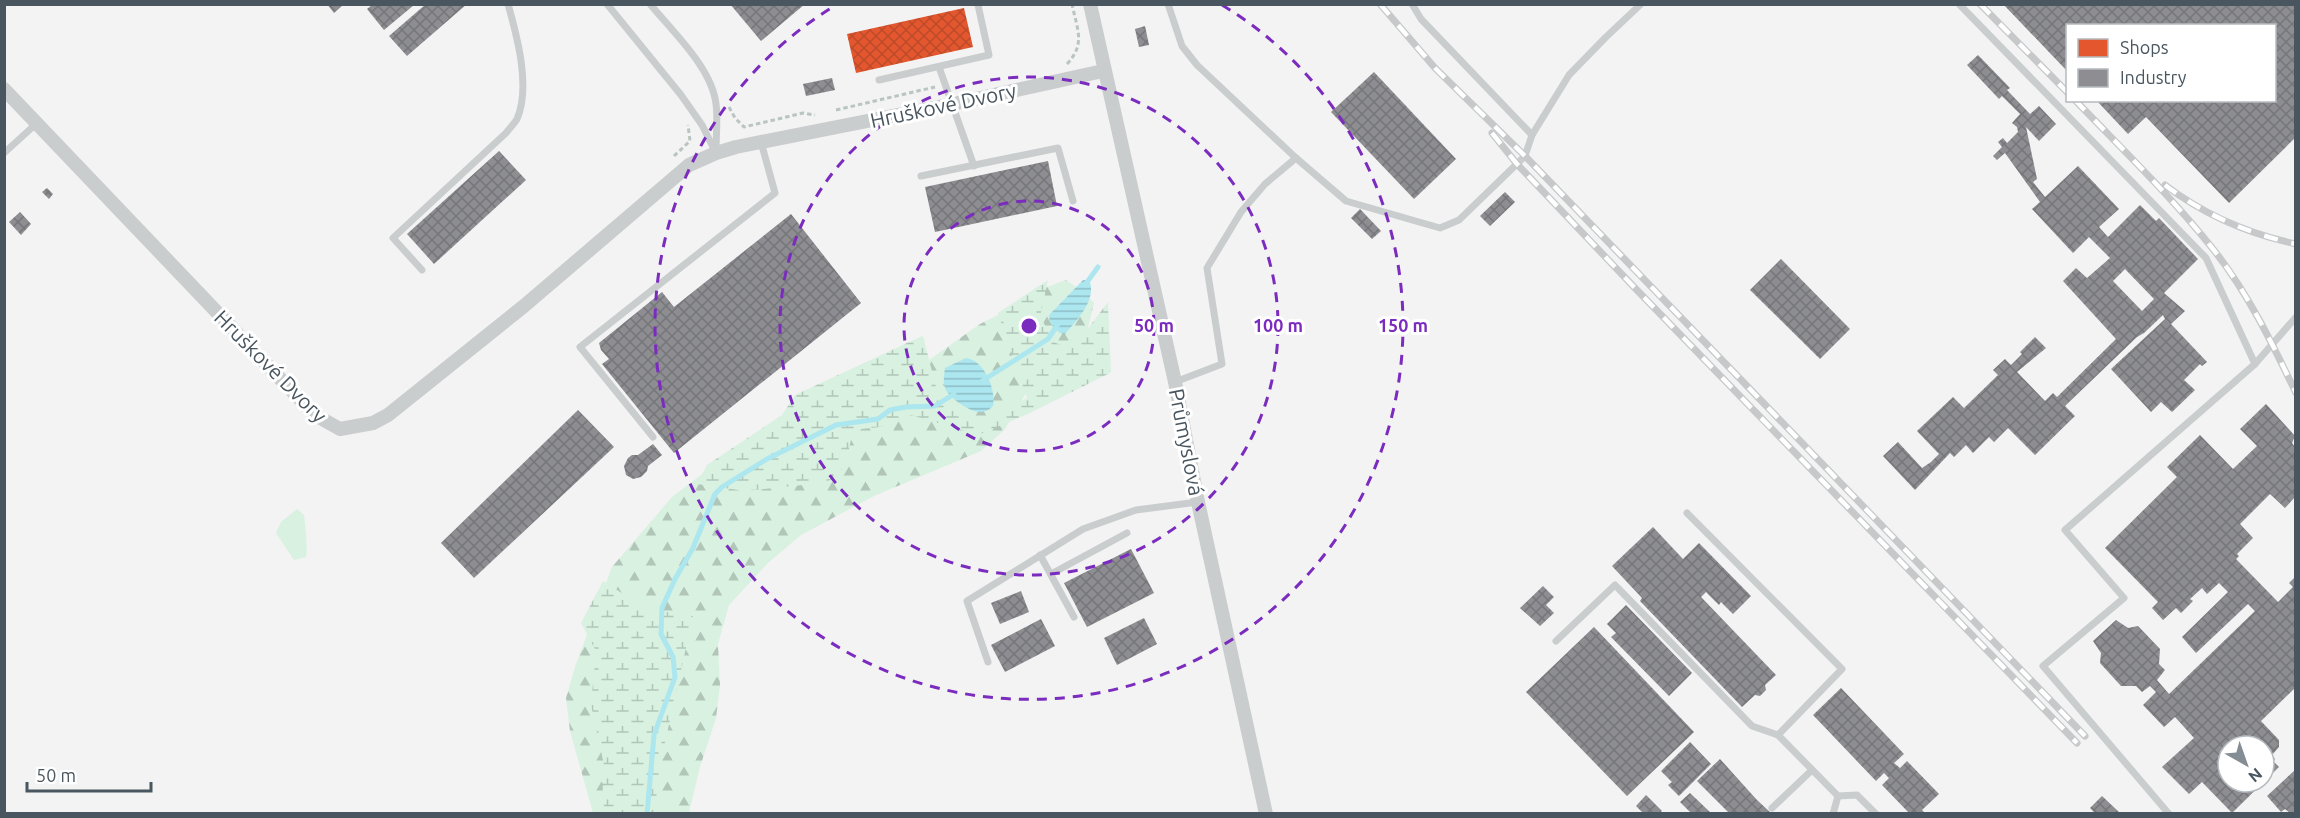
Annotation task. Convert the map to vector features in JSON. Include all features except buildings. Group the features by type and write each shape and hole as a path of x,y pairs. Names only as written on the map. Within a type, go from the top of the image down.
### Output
{"street":[{"path":"1090,4 1103,71"},
{"name":"Hruškové Dvory","path":"4,89 315,415 340,429 373,423 401,406 524,306 689,165 716,153 760,142 953,104 1103,71"},
{"name":"Průmyslová","path":"1103,71 1175,382 1198,502 1266,813"}],"lane":[{"path":"422,270 393,238 506,134 516,121 522,104 522,70 508,4"},
{"path":"607,4 698,119 716,153"},
{"path":"650,4 709,79 716,103 716,153"},
{"path":"1168,4 1182,46 1197,65 1296,158 1346,201 1440,228 1459,220 1525,156 1532,135 1569,75 1641,4"},
{"path":"1412,4 1421,20 1532,135"},
{"path":"1959,4 2206,258 2255,364"},
{"path":"879,80 989,54 978,5"},
{"path":"939,66 974,166"},
{"path":"4,153 37,123"},
{"path":"653,437 580,347 775,193 760,142"},
{"path":"921,176 1058,148 1073,201"},
{"path":"1175,382 1222,364 1207,268 1241,212 1264,184 1296,158"},
{"path":"2169,813 2043,666 2124,598 2064,530 2255,364 2295,317"},
{"path":"988,662 967,602 1083,529 1136,510 1198,502"},
{"path":"1687,513 1842,669 1778,735"},
{"path":"1050,574 1127,533"},
{"path":"1040,555 1074,617"},
{"path":"1556,641 1615,585 1752,726 1778,735 1838,796 1857,795 1876,813"},
{"path":"1772,807 1812,770"},
{"path":"1833,813 1838,796"}],"path":[{"path":"1065,67 1074,57 1079,44 1072,4"},
{"path":"835,110 946,84"},
{"path":"716,111 729,105 735,118 744,127 803,113 816,116"},
{"path":"673,157 690,141 687,124 698,119"}],"green space":[{"path":"1048,280 1040,317 1056,343 1069,348 1080,339 1108,302 1111,372 1108,374 1030,413 978,435 911,415 888,426 853,430 846,463 836,478 822,483 745,491 697,484 707,465 782,415 795,395 923,336 938,395 960,413 974,421 989,420 1027,398 998,313"},
{"path":"1066,280 1076,287 1049,315 1065,334 1082,312 1089,298 1094,303 1086,336 1029,388 1005,429 981,451 874,496 801,535 768,563 729,605 718,644 720,685 716,718 700,767 689,813 593,813 570,731 566,698 612,567 672,497 755,434 929,360 980,324 1020,304 1036,291"},
{"path":"297,509 304,515 307,554 306,557 294,560 276,533 281,522"},
{"path":"603,581 647,609 693,616 662,756 656,798 663,813 607,813 602,801 604,765 591,705 596,651 581,623"}],"water":[{"path":"1083,280 1089,280 1091,287 1088,302 1065,334 1059,332 1050,322 1049,315"},
{"path":"966,358 978,364 991,384 993,406 986,411 980,412 966,407 955,400 945,388 945,368"}],"waterway":[{"path":"1085,285 1098,267"},
{"path":"982,381 1048,339 1058,324"},
{"path":"647,814 654,735 675,677 673,657 661,634 662,608 693,548 715,494 722,487 767,459 836,425 878,419 890,410 935,406 954,394"}],"railway":[{"path":"1380,4 1435,68 1525,156 2085,736"},
{"path":"1980,4 2066,91"},
{"path":"2077,102 2163,191 2226,266 2268,337 2296,393"},
{"path":"1492,133 1517,164 1633,286 2077,743"},
{"path":"2165,185 2195,205 2227,222 2261,235 2296,244"}]}
